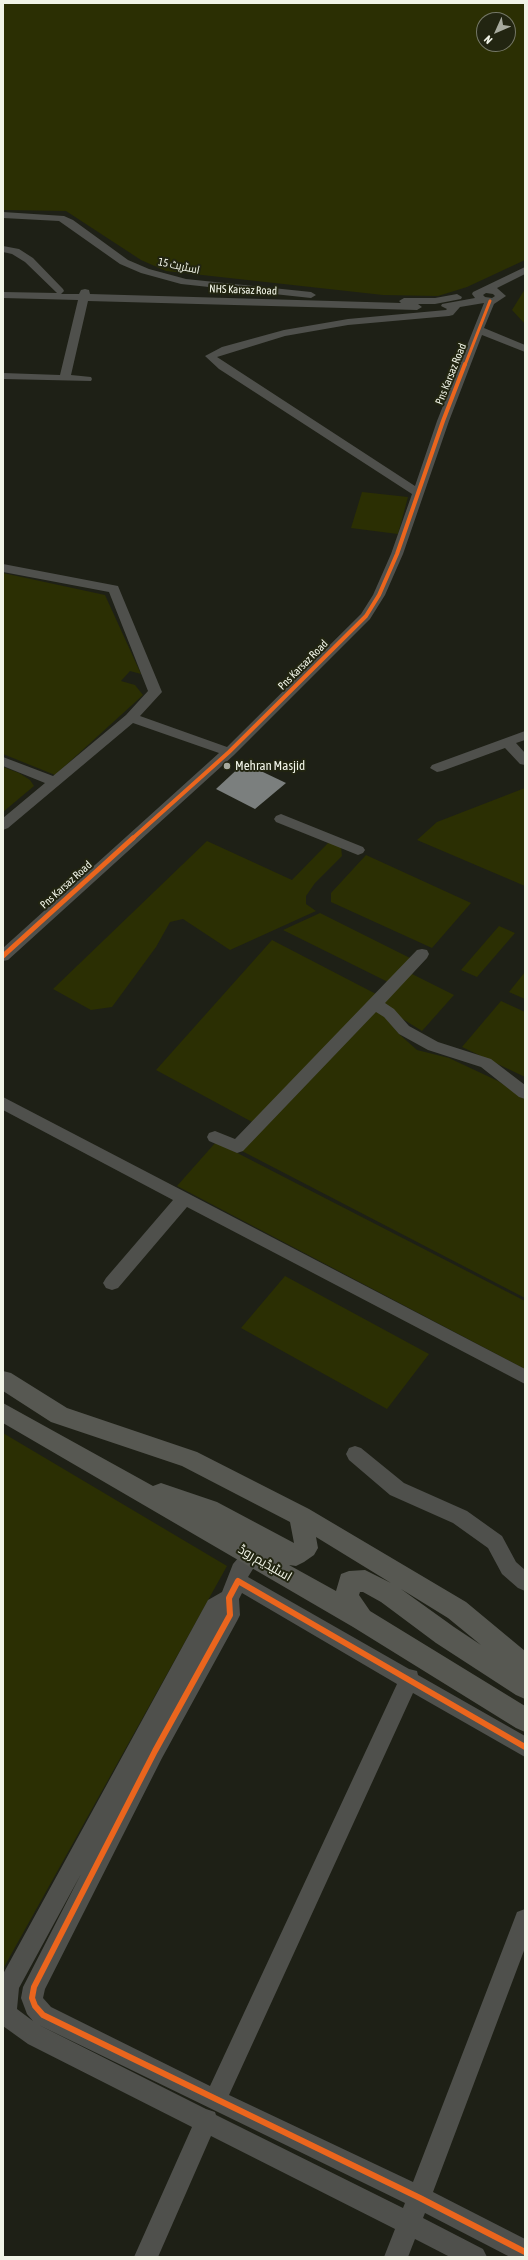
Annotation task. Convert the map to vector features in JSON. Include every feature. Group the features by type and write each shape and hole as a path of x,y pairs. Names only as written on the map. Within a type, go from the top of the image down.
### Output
{"main road":[{"path":"3,1380 59,1415 189,1459 301,1516 457,1610 525,1666"},
{"name":"اسٹیڈیم روڈ","path":"3,1412 362,1619 525,1720"},
{"path":"125,1482 209,1509 288,1554 296,1555 306,1548 301,1516"},
{"path":"362,1619 347,1597 349,1582 365,1581 389,1594 445,1634 525,1686"}],"street":[{"name":"اسٹریٹ 15","path":"3,215 61,218 70,222 124,262 145,271 185,282 365,301"},
{"path":"3,220 52,222 134,274 144,277 185,282"},
{"path":"4,251 15,251 29,260 59,291"},
{"name":"NHS Karsaz Road","path":"264,300 435,301 487,295 525,270"},
{"name":"NHS Karsaz Road","path":"4,295 84,294 415,307 456,305 487,295 525,278"},
{"name":"NHS Karsaz Road","path":"4,295 59,291 84,294"},
{"path":"65,378 84,294"},
{"name":"Pns Karsaz Road","path":"3,956 229,752 366,616 379,595 397,554 443,421 479,330 487,295"},
{"path":"418,493 222,367 210,356 226,349 284,333 348,322 449,313 456,305"},
{"path":"479,330 525,349"},
{"path":"3,376 87,379"},
{"path":"3,568 114,589 155,692 131,718 3,825"},
{"path":"131,718 229,752"},
{"path":"437,768 525,735"},
{"path":"507,742 525,761"},
{"path":"3,761 55,782"},
{"path":"281,819 358,850"},
{"path":"215,1137 237,1147 422,954"},
{"path":"374,1004 389,1013 404,1030 433,1046 486,1063 525,1093"},
{"path":"3,1103 525,1377"},
{"path":"112,1283 184,1199"},
{"path":"355,1454 397,1489 460,1517 495,1542 508,1568 525,1582"},
{"path":"252,1556 240,1570 234,1590 215,1606 9,1985 5,2005 8,2016 36,2036 420,2198 525,2252"},
{"path":"234,1590 410,1678 525,1747"},
{"path":"146,2257 211,2110 410,1678"},
{"path":"396,2257 420,2198 525,1920"},
{"path":"211,2110 410,2224 475,2257"}],"green space":[{"path":"3,3 525,3 525,260 467,287 438,296 383,295 166,271 141,260 66,211 3,210"},
{"path":"525,289 525,324 512,310"},
{"path":"362,492 408,497 398,534 351,528"},
{"path":"3,573 105,595 141,674 130,671 121,681 135,685 143,695 55,775 3,754"},
{"path":"3,767 19,773 30,780 34,786 3,812"},
{"path":"525,788 525,886 417,840 437,822"},
{"path":"207,841 292,880 329,842 341,847 342,856 315,883 306,896 306,904 316,911 230,950 183,919 170,922 156,947 112,1007 91,1010 53,989"},
{"path":"366,855 471,903 432,948 331,902 331,893"},
{"path":"320,913 412,959 390,983 283,930"},
{"path":"499,926 515,933 477,977 461,970"},
{"path":"272,940 376,994 254,1123 156,1070"},
{"path":"408,972 454,995 422,1031 377,1003"},
{"path":"525,972 525,999 509,992"},
{"path":"501,1001 525,1012 525,1077 462,1047"},
{"path":"376,1006 399,1034 417,1050 449,1058 498,1081 525,1099 525,1298 240,1150"},
{"path":"216,1142 525,1301 525,1369 177,1186"},
{"path":"285,1276 429,1354 387,1409 241,1328"},
{"path":"3,1433 227,1566 3,1969"}],"building":[{"name":"Mehran Masjid","path":"244,763 286,783 255,809 216,789"}],"cycle path":[{"path":"3,956 229,752 366,616 379,595 397,554 443,421 490,301"},
{"path":"525,1747 238,1581 229,1598 230,1615 155,1751 34,1987 32,1998 35,2006 43,2015 215,2100 420,2198 525,2252"}],"place":[{"name":"Mehran Masjid","path":"227,766"}]}
